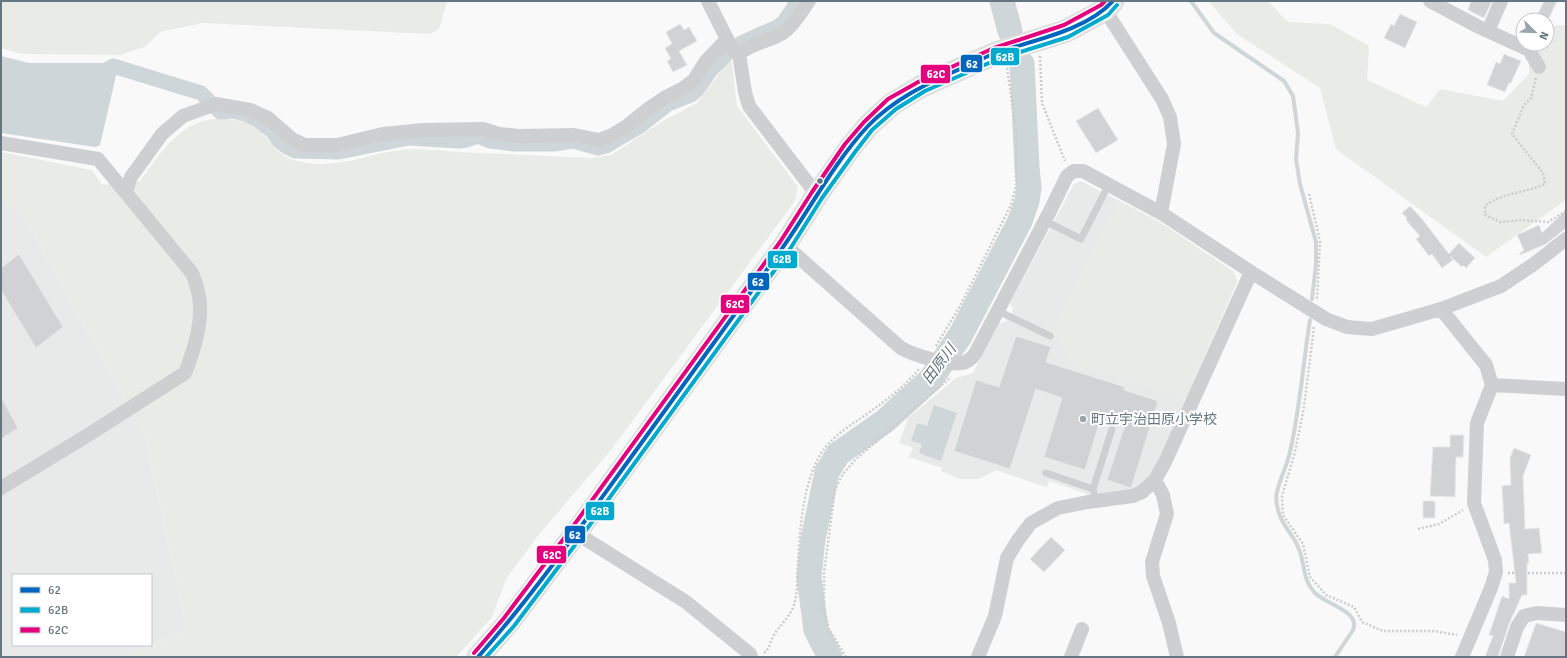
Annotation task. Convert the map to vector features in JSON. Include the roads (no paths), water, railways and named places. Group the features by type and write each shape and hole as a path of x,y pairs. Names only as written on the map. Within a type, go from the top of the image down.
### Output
{"highway":[{"path":"478,657 509,622 576,533 785,245 817,195 858,137 873,121 892,104 922,86 1005,51 1066,31 1109,5"}],"street":[{"path":"708,1 732,49 739,54 745,92 749,106 817,195"},
{"path":"739,54 746,48 783,33 791,26 808,1"},
{"path":"1430,1 1529,50 1539,66"},
{"path":"1488,31 1501,1"},
{"path":"1109,5 1162,99 1170,117 1174,144 1161,213"},
{"path":"126,191 130,177 162,134 183,116 213,105 250,110 268,118 292,139 305,145 337,145 383,134 424,130 483,129 499,134 519,136 574,135 599,140 612,135 627,126 664,98 682,89 694,80 706,61 727,39"},
{"path":"1,143 98,160 126,191 192,273 198,290 200,306 198,326 190,361 185,373 1,488"},
{"path":"785,245 894,343 909,352 931,359 955,363 966,362 973,357 1045,221 1067,176 1070,172 1079,170 1084,170 1161,213 1251,272 1337,324 1357,328 1372,329 1441,309 1501,286 1534,264 1566,239"},
{"path":"978,657 995,616 1008,558 1018,540 1031,523 1058,508 1094,495 1133,496 1142,492 1155,480 1165,462 1251,272"},
{"path":"1441,309 1486,365 1492,385 1476,423 1474,503 1495,560 1496,572 1491,588 1462,657"},
{"path":"1492,385 1566,389"},
{"path":"1155,480 1163,495 1167,514 1152,562 1153,576 1169,623 1177,657"},
{"path":"576,533 686,602 751,656"},
{"path":"1507,657 1517,627 1524,616 1537,614 1566,615"},
{"path":"1071,657 1082,629"}],"lane":[{"path":"1045,221 1081,239 1108,184"},
{"path":"998,311 1050,336"},
{"path":"1046,473 1094,495 1112,429"}],"waterway":[{"path":"741,43 777,27 784,22 798,1"},
{"name":"田原川","path":"1002,1 1010,31"},
{"path":"1191,1 1214,33 1284,81 1293,96 1298,133 1296,159 1300,184 1316,242 1316,264 1312,299"},
{"path":"99,74 113,66 201,93 220,112 233,111 245,114 258,120 273,132 279,141 295,151 339,152 409,138 459,141 478,136 490,141 514,144 554,144 573,141 598,148 606,146 640,126 668,104 691,95 697,90 710,71 726,55"},
{"name":"田原川","path":"830,657 816,630 809,577 813,539 827,472 838,454 885,421 931,379 960,336 1020,221 1027,201 1029,188 1022,64"},
{"path":"1310,320 1293,436 1289,457 1278,487 1276,501 1282,520 1298,547 1306,577 1311,588 1321,598 1342,609 1352,618 1354,624 1353,630 1335,657"}],"place":[{"name":"町立宇治田原小学校","path":"1083,419"}]}
